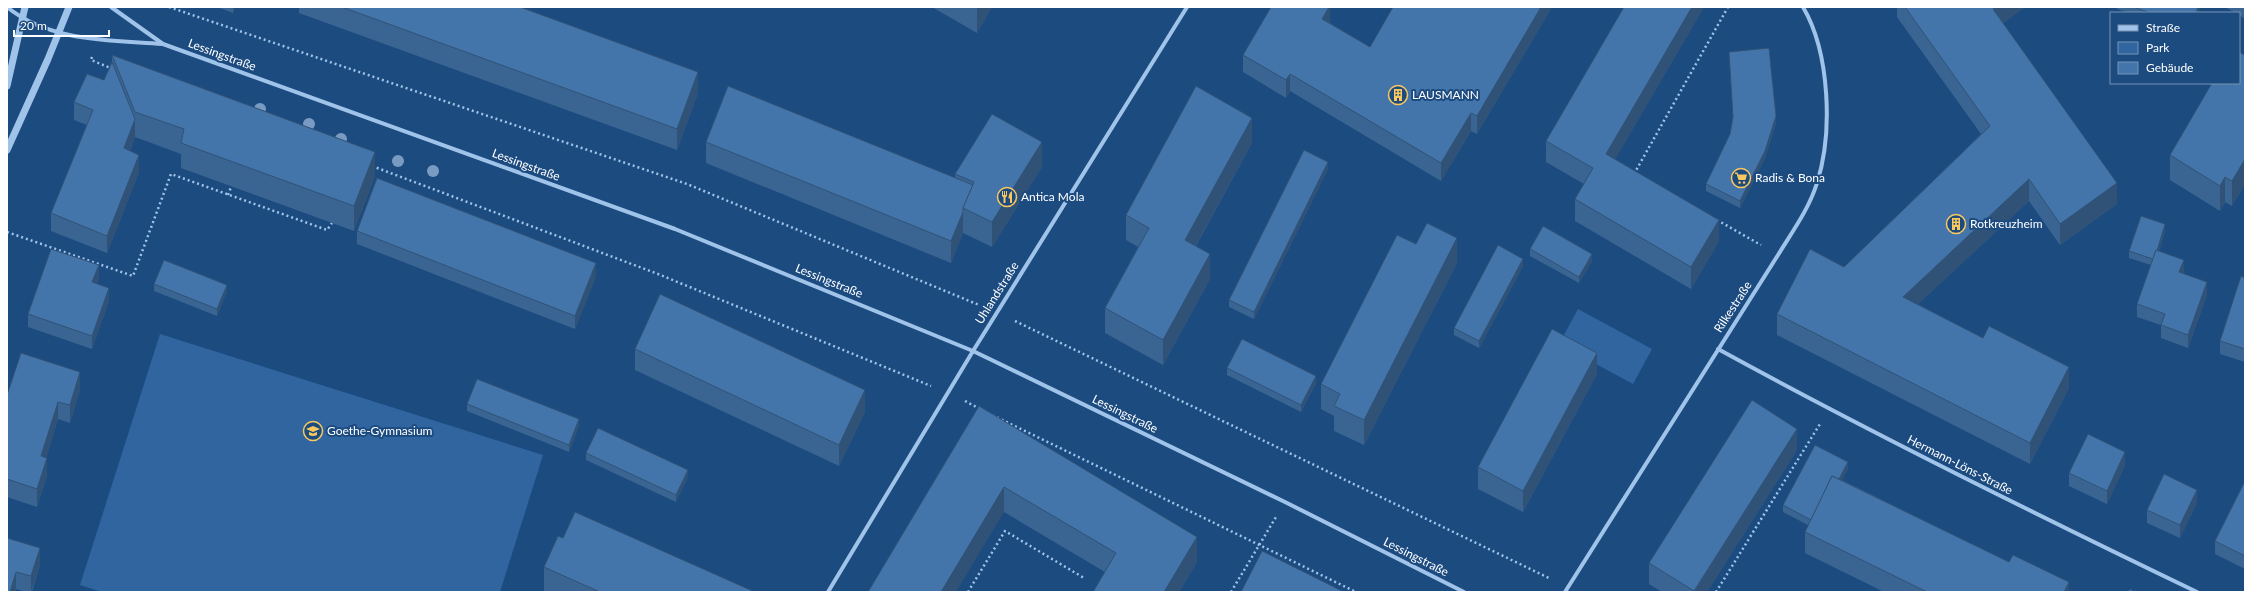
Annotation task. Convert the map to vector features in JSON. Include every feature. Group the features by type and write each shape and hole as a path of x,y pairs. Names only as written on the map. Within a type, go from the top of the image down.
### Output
{"street":[{"path":"7,86 26,7"},
{"path":"7,150 69,7"},
{"name":"Lessingstraße","path":"111,7 163,44"},
{"name":"Uhlandstraße","path":"828,592 947,393 1187,7"},
{"name":"Rilkestraße","path":"1565,592 1778,255 1804,212 1817,183 1824,154 1826,102 1821,60 1811,20 1804,7"},
{"name":"Lessingstraße","path":"7,8 22,19 58,33 97,39 163,44 675,229 973,351 1285,502 1464,592"},
{"name":"Hermann-Löns-Straße","path":"1718,349 1829,410 2020,506 2197,592"}],"path":[{"path":"169,7 687,184 997,312 1568,588"},
{"path":"1641,177 1634,173 1728,7"},
{"path":"97,39 91,60 121,72"},
{"path":"367,164 658,274 947,393 1356,592"},
{"path":"7,232 133,276 171,174 327,230 332,223"},
{"path":"228,195 231,187"},
{"path":"1709,216 1778,255"},
{"path":"1716,592 1829,410"},
{"path":"1231,592 1285,502"},
{"path":"968,592 1004,531 1084,578"}],"green space":[{"path":"1578,309 1652,349 1633,384 1559,344"},
{"name":"Goethe-Gymnasium","path":"160,334 543,455 500,592 102,592 80,585"}],"building":[{"path":"342,7 520,7 698,72 677,129"},
{"name":"LAUSMANN","path":"1271,7 1329,7 1322,19 1370,47 1393,7 1541,7 1477,116 1471,113 1441,163 1290,74 1286,80 1243,55"},
{"path":"1624,7 1692,7 1606,154 1719,220 1691,267 1575,199 1593,168 1546,141"},
{"name":"Rotkreuzheim","path":"1905,7 1996,7 1993,9 2117,183 2060,224 2029,179 1903,297 1983,338 1989,326 2069,367 2030,443 1777,314 1810,249 1844,267 1990,126"},
{"path":"2133,7 2198,7 2196,12 2148,12"},
{"path":"1769,48 1776,116 1765,151 1740,201 1706,184 1730,134 1733,117 1729,52"},
{"path":"2240,52 2245,55 2245,159 2232,181 2225,177 2220,186 2170,155 2211,84 2240,84"},
{"path":"112,55 375,152 354,206 181,143 184,129 135,112"},
{"path":"112,62 135,119 124,148 139,155 107,236 51,213 93,110 74,102 87,74 104,80"},
{"path":"728,86 973,185 951,241 706,142"},
{"path":"1196,86 1252,118 1185,240 1210,254 1163,340 1105,308 1149,228 1126,215"},
{"path":"992,114 1042,142 992,222 963,208 974,182 955,174"},
{"path":"1304,150 1328,162 1254,312 1229,300"},
{"path":"377,178 596,263 575,316 357,231"},
{"path":"2141,216 2165,224 2153,259 2129,251"},
{"path":"1427,223 1457,238 1364,420 1334,406 1340,394 1321,384 1397,235 1416,244"},
{"path":"1543,226 1592,254 1579,277 1530,249"},
{"path":"1498,245 1523,259 1479,341 1454,328"},
{"path":"51,249 99,265 92,282 109,288 92,336 28,314"},
{"path":"2156,250 2184,260 2179,272 2207,282 2188,335 2161,325 2165,314 2137,304"},
{"path":"164,260 227,285 217,309 154,284"},
{"path":"2241,276 2245,278 2245,349 2220,341"},
{"path":"660,294 865,390 839,445 635,349"},
{"path":"1552,329 1597,353 1523,491 1478,467"},
{"path":"1242,339 1316,376 1301,405 1227,368"},
{"path":"21,353 80,372 70,405 58,402 41,456 47,458 37,489 7,479 7,395"},
{"path":"477,379 579,419 569,445 467,404"},
{"path":"1752,400 1797,429 1694,591 1649,563"},
{"path":"979,406 1197,537 1164,592 1093,592 1116,553 1004,487 941,592 868,592"},
{"path":"598,428 688,470 676,495 586,453"},
{"path":"2088,434 2125,452 2107,491 2069,473"},
{"path":"1815,445 1848,462 1839,479 1832,476 1811,520 1783,505"},
{"path":"2164,474 2197,490 2180,525 2147,510"},
{"path":"1832,476 2009,562 2013,555 2069,582 2064,592 1927,592 1805,532"},
{"path":"2245,481 2245,556 2215,541"},
{"path":"575,512 755,592 600,592 544,567 558,536 563,538"},
{"path":"7,538 40,548 31,576 16,572 10,592 7,592"},
{"path":"1262,551 1344,592 1241,592"},
{"path":"2130,589 2135,592 2128,592"}],"place":[{"name":"LAUSMANN","path":"1398,95"},
{"name":"Radis & Bona","path":"1741,178"},
{"name":"Antica Mola","path":"1007,197"},
{"name":"Rotkreuzheim","path":"1956,224"},
{"name":"Goethe-Gymnasium","path":"313,431"}]}
